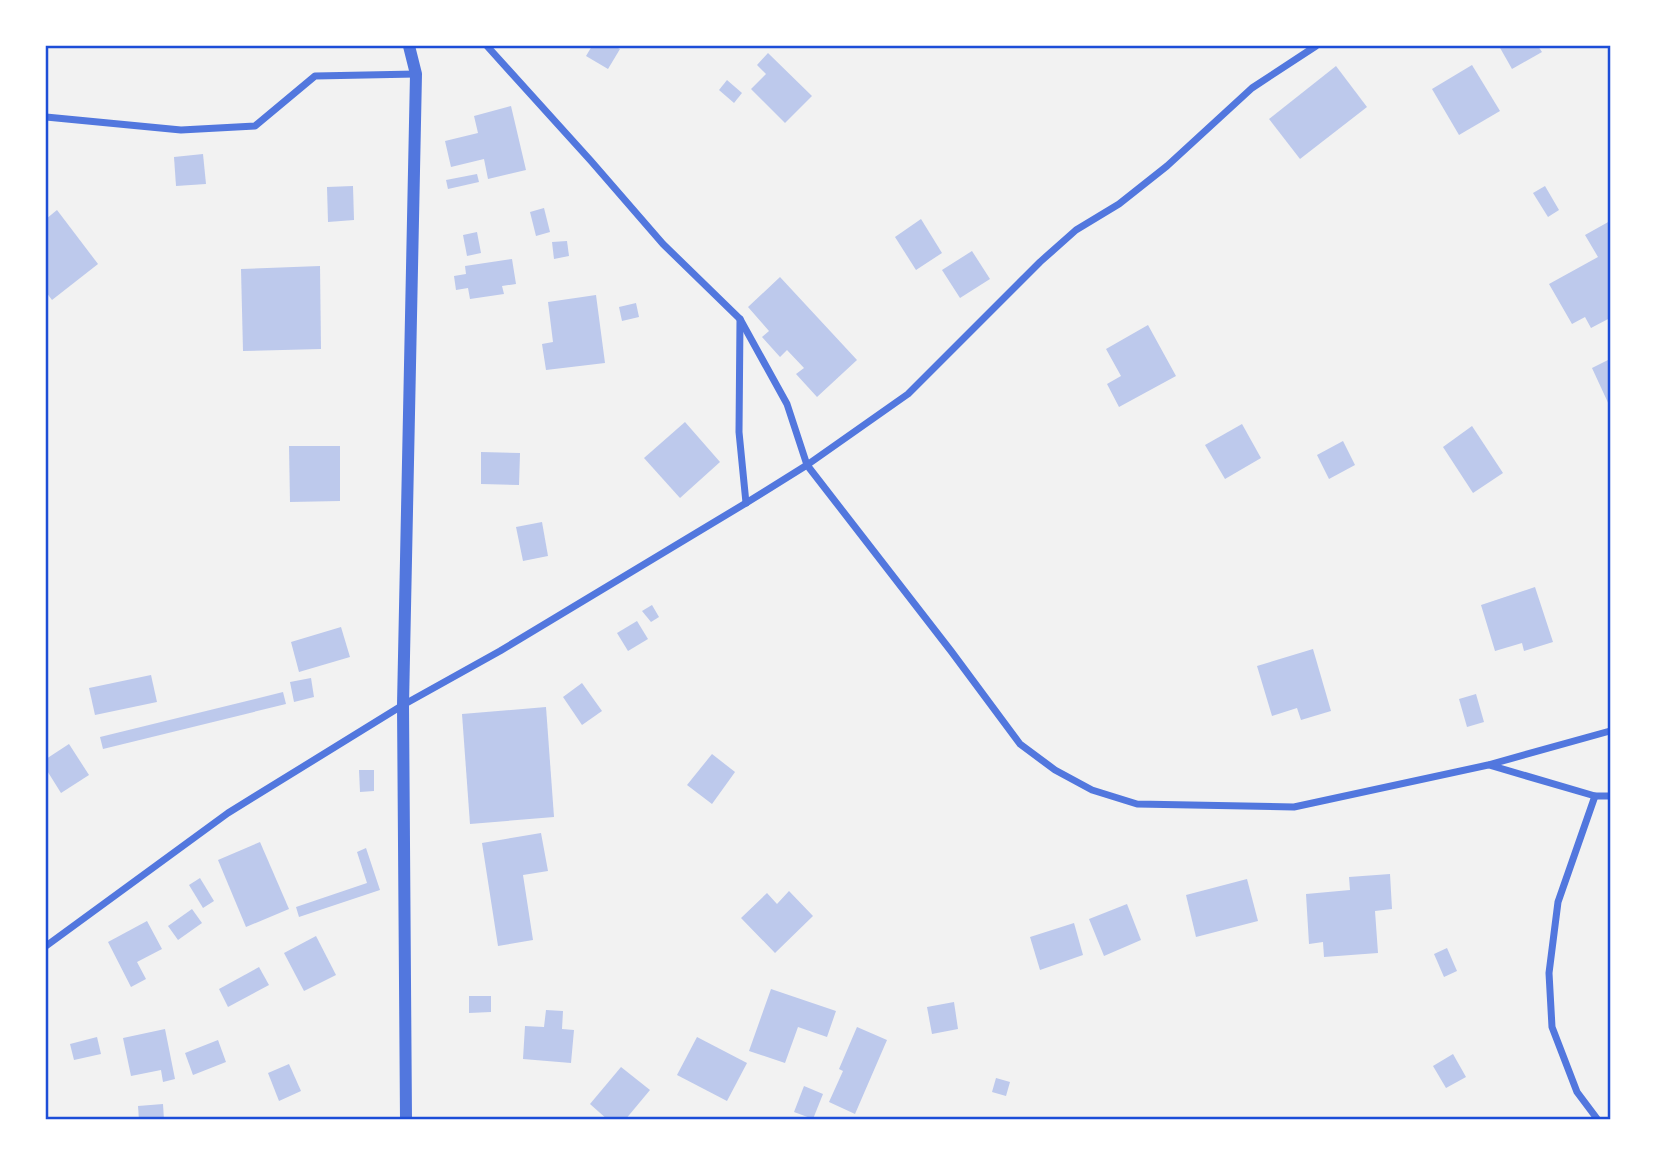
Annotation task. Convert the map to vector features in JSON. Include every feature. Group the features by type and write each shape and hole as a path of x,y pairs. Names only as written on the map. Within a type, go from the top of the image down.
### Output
{"street":[{"path":"406,1119 403,705 416,74 410,46"},
{"path":"487,46 663,244 740,318 788,404 807,465 1020,744 1055,771 1092,790 1137,804 1294,807 1488,765 1611,731"},
{"path":"46,946 228,813 403,705 500,651 746,503 807,465 908,394 1040,262 1076,230 1119,204 1167,166 1252,88 1317,46"},
{"path":"46,117 181,130 256,126 315,76 416,74"},
{"path":"740,318 739,432 746,503"},
{"path":"1488,765 1595,796 1611,796"},
{"path":"1595,796 1558,902 1549,973 1552,1027 1577,1093 1598,1119"}],"building":[{"path":"592,46 614,46 620,49 608,69 586,56"},
{"path":"1499,46 1538,46 1542,52 1512,69"},
{"path":"768,53 812,96 785,123 751,89 766,74 757,65"},
{"path":"1472,65 1500,111 1459,135 1432,89"},
{"path":"1336,66 1367,107 1300,159 1269,119"},
{"path":"727,80 742,93 734,103 719,90"},
{"path":"511,106 526,170 488,179 484,159 451,167 445,141 478,133 474,116"},
{"path":"203,154 206,184 176,186 174,157"},
{"path":"477,174 479,182 448,189 446,180"},
{"path":"353,186 354,220 328,222 327,187"},
{"path":"1545,186 1559,210 1548,217 1533,193"},
{"path":"544,208 550,232 536,236 530,212"},
{"path":"57,210 98,264 52,300 46,292 46,219"},
{"path":"921,219 942,253 916,270 895,237"},
{"path":"1610,221 1610,318 1591,328 1585,317 1572,324 1549,284 1598,257 1585,235"},
{"path":"477,232 481,253 467,256 463,235"},
{"path":"567,241 569,256 554,259 552,242"},
{"path":"972,251 990,279 960,298 942,270"},
{"path":"512,259 516,284 502,286 504,294 470,299 468,288 456,290 454,276 466,274 465,266"},
{"path":"320,266 321,349 243,351 241,269"},
{"path":"780,277 857,360 817,397 796,374 804,368 787,350 780,357 762,337 769,331 748,307"},
{"path":"596,295 605,363 546,370 542,344 553,342 548,302"},
{"path":"636,303 639,317 622,321 619,307"},
{"path":"1148,325 1176,376 1119,407 1107,384 1121,376 1106,349"},
{"path":"1610,359 1610,407 1592,368"},
{"path":"685,422 720,462 680,498 644,458"},
{"path":"1242,424 1261,458 1225,479 1205,445"},
{"path":"1472,426 1503,473 1473,493 1443,447"},
{"path":"1343,441 1355,465 1329,479 1317,455"},
{"path":"289,446 340,446 340,501 290,502"},
{"path":"481,452 520,453 519,485 481,484"},
{"path":"542,522 548,556 523,561 516,527"},
{"path":"1535,587 1553,642 1524,651 1522,643 1495,651 1481,605"},
{"path":"652,605 659,617 651,622 642,611"},
{"path":"637,621 648,639 628,651 617,633"},
{"path":"341,627 350,657 299,672 291,642"},
{"path":"1313,649 1331,711 1301,720 1297,708 1272,716 1257,666"},
{"path":"151,675 157,702 95,715 89,688"},
{"path":"311,678 314,697 294,702 290,682"},
{"path":"582,683 602,711 582,725 563,697"},
{"path":"283,692 286,704 103,749 100,737"},
{"path":"1476,694 1484,722 1467,727 1459,699"},
{"path":"546,707 554,817 470,824 462,714"},
{"path":"69,744 89,775 61,793 46,769 46,759"},
{"path":"712,754 735,772 712,804 687,785"},
{"path":"359,770 374,770 374,791 360,792"},
{"path":"541,833 548,871 523,875 533,940 498,946 482,843"},
{"path":"260,842 289,909 246,927 218,860"},
{"path":"366,848 380,890 299,917 296,907 367,883 357,852"},
{"path":"1390,874 1392,909 1375,911 1378,953 1324,957 1323,942 1309,944 1306,894 1350,890 1349,877"},
{"path":"200,878 214,901 203,908 189,885"},
{"path":"1247,879 1258,921 1196,937 1186,895"},
{"path":"789,891 813,916 775,953 741,918 767,893 777,904"},
{"path":"1127,904 1141,940 1104,956 1089,919"},
{"path":"192,909 202,923 178,940 168,926"},
{"path":"147,921 162,949 137,962 146,979 131,987 108,942"},
{"path":"1074,923 1083,955 1040,970 1030,937"},
{"path":"316,936 336,975 304,991 284,953"},
{"path":"1447,948 1457,971 1444,977 1434,954"},
{"path":"259,967 269,985 228,1007 219,989"},
{"path":"771,989 836,1011 827,1037 798,1027 785,1063 749,1051"},
{"path":"469,996 491,996 491,1012 469,1013"},
{"path":"954,1002 958,1029 932,1034 927,1007"},
{"path":"546,1010 563,1011 562,1029 574,1030 571,1063 523,1059 525,1026 544,1027"},
{"path":"857,1027 887,1040 855,1114 829,1102 843,1071 839,1069"},
{"path":"165,1029 175,1079 163,1082 161,1070 131,1076 123,1038"},
{"path":"97,1037 101,1054 74,1060 70,1044"},
{"path":"697,1037 747,1063 727,1101 677,1075"},
{"path":"218,1040 226,1062 193,1075 185,1053"},
{"path":"1453,1054 1466,1077 1446,1088 1433,1066"},
{"path":"289,1064 301,1091 279,1101 268,1073"},
{"path":"621,1067 650,1090 625,1120 608,1120 590,1104"},
{"path":"996,1078 1010,1082 1006,1096 992,1092"},
{"path":"804,1086 823,1094 813,1119 794,1112"},
{"path":"163,1104 164,1120 139,1120 138,1106"}]}
